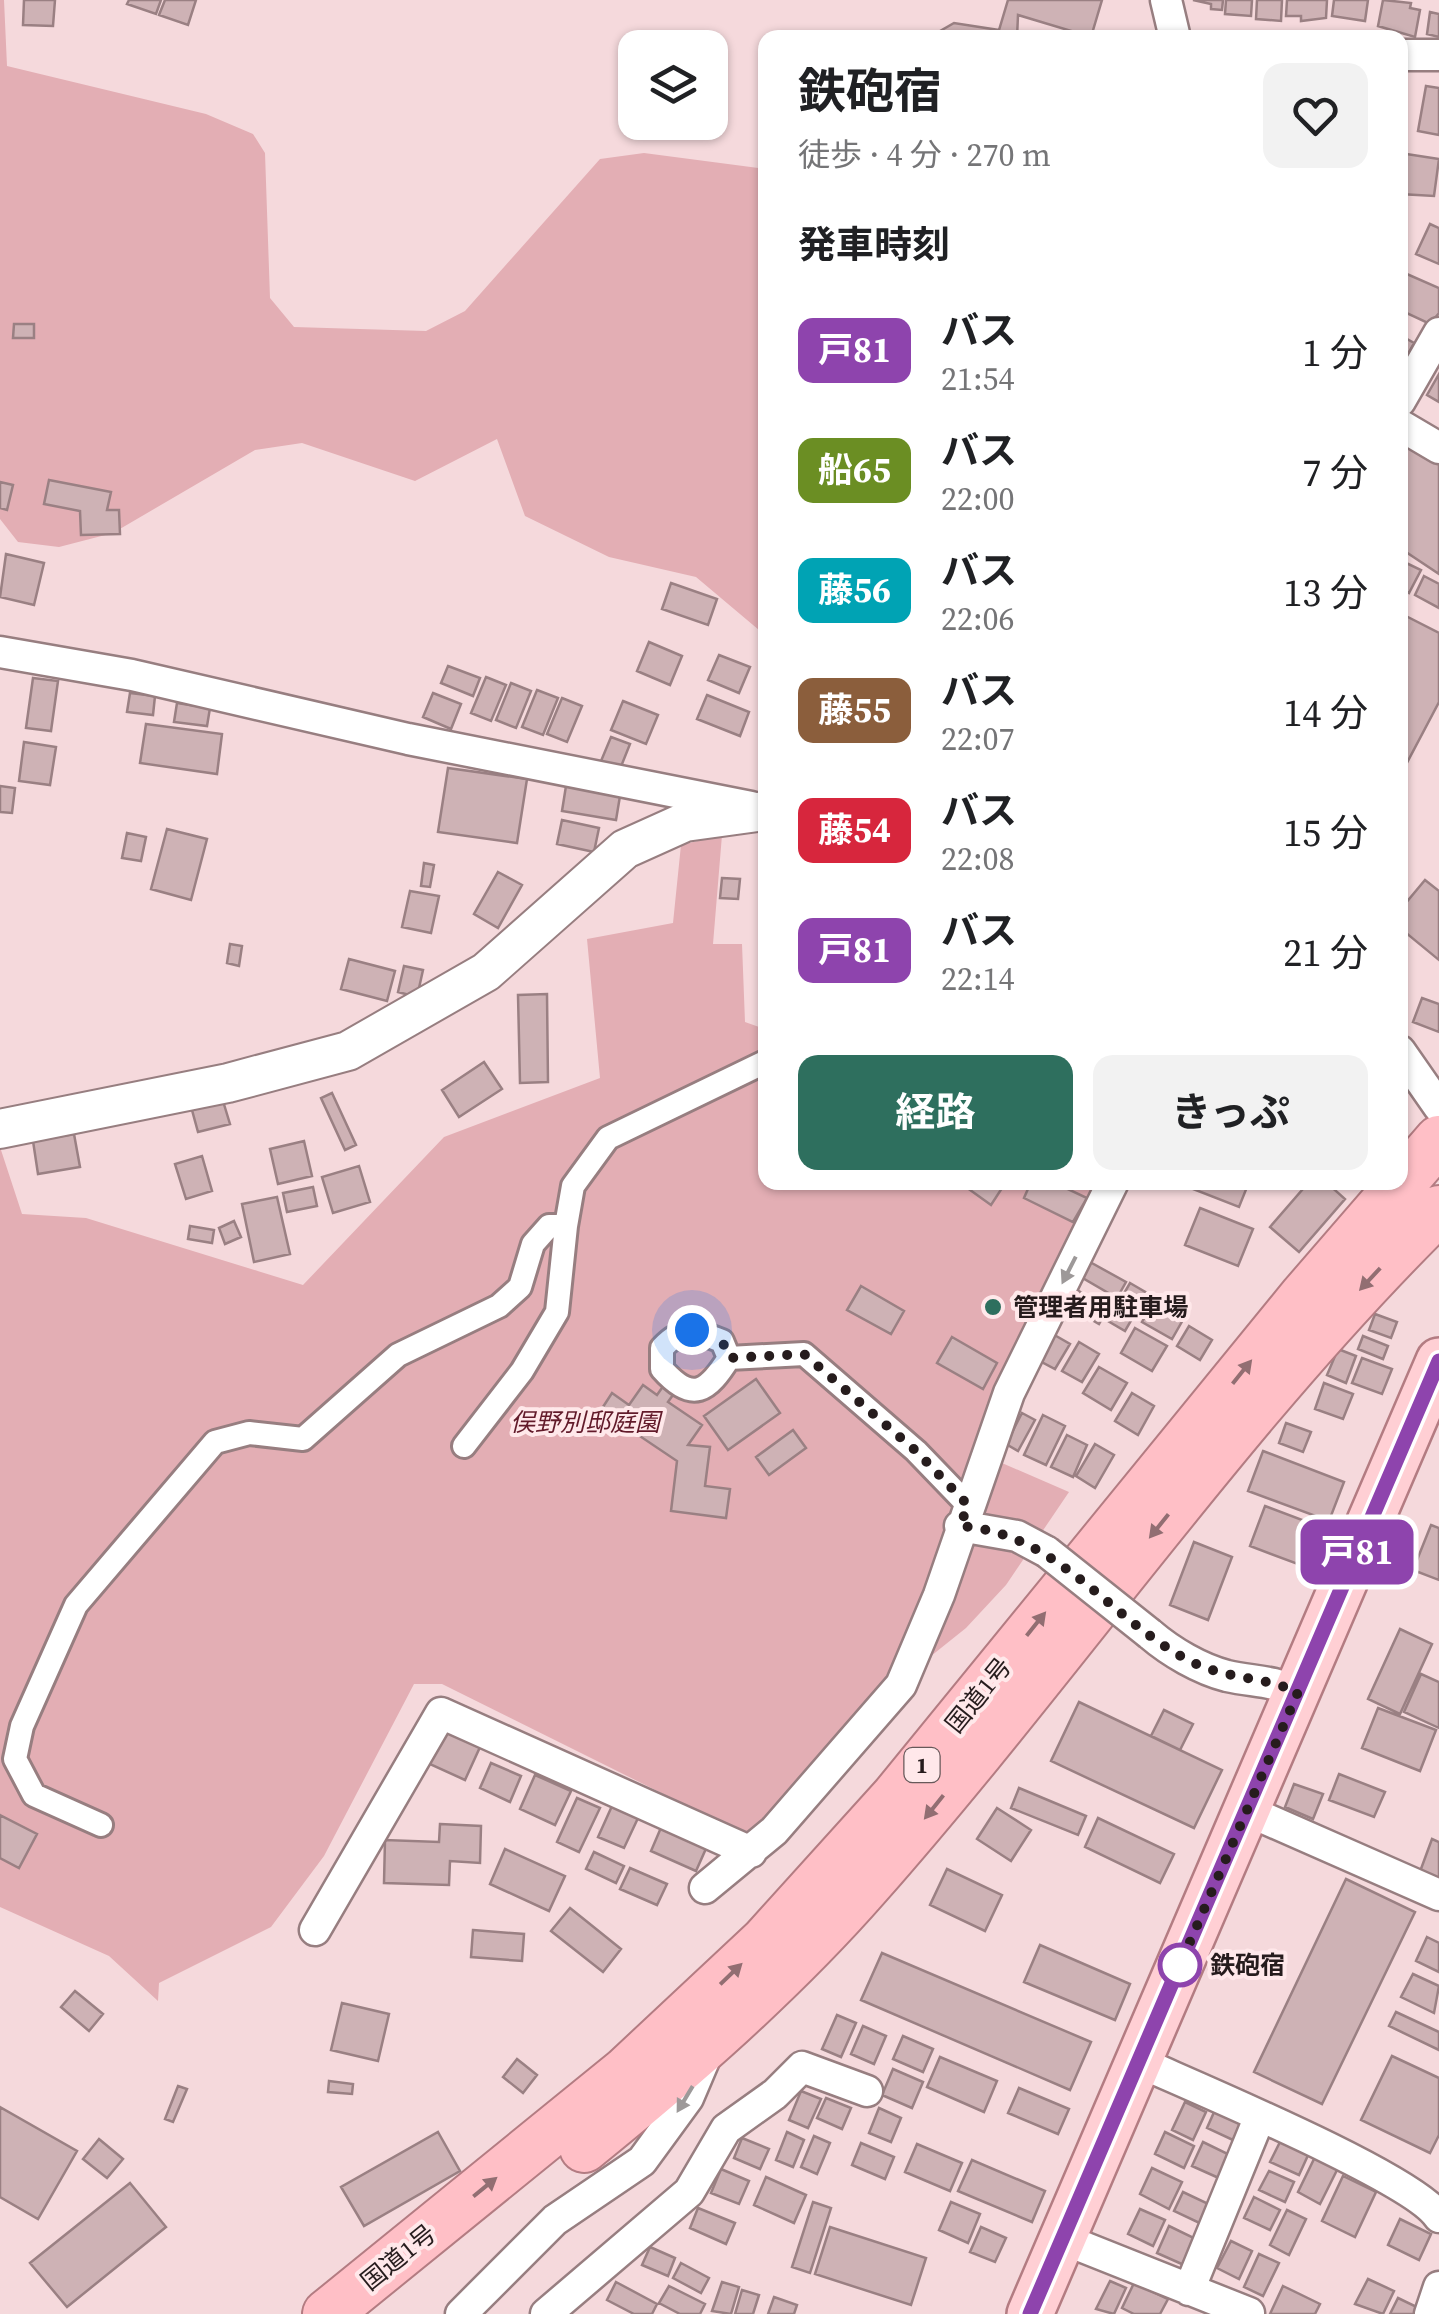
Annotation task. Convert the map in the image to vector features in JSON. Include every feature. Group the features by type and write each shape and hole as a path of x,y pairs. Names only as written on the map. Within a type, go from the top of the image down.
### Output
{"highway":[{"name":"国道1号","path":"1408,1176 1439,1140"},
{"name":"国道1号","path":"328,2314 625,2072 779,1927 896,1796 1304,1296 1396,1190"},
{"name":"国道1号","path":"376,2314 600,2135 717,2031 864,1888 1232,1438 1372,1277 1439,1210"}],"main road":[{"path":"1030,2314 1439,1361"}],"street":[{"path":"1166,0 1173,30"},
{"path":"1408,55 1439,55"},
{"path":"1408,387 1439,333"},
{"path":"1408,429 1439,448"},
{"path":"0,652 132,675 408,738 758,809"},
{"path":"0,1129 228,1083 348,1051 486,972 625,849 686,822 758,811"},
{"path":"1408,1062 1439,1107"},
{"path":"464,1446 522,1370 557,1312 573,1186 608,1138 758,1065"},
{"path":"704,1888 751,1852 901,1686 939,1595 964,1516 1026,1356 1110,1190"},
{"path":"101,1825 34,1795 15,1759 22,1726 51,1658 76,1606 98,1574 215,1442 250,1433 303,1439 398,1356 499,1306 520,1288 533,1244 549,1226 566,1226"},
{"path":"730,1358 804,1354 916,1451 964,1516 1047,1552 1189,1661 1228,1676 1270,1680 1298,1692"},
{"path":"315,1930 441,1713 751,1852"},
{"path":"1248,1811 1439,1895"},
{"path":"461,2314 555,2220 642,2160 688,2098 717,2031"},
{"path":"1137,2061 1260,2116 1430,2204 1439,2217"},
{"path":"546,2314 689,2192 726,2129 774,2094 802,2067 867,2091"},
{"path":"1190,2290 1260,2116"},
{"path":"600,2135 620,2130 636,2133 643,2144 642,2160"},
{"path":"1062,2239 1248,2314"},
{"path":"1430,2314 1439,2287"}],"green space":[{"path":"0,0 4,0 7,66 206,114 253,134 265,153 270,298 294,327 426,331 465,311 600,159 644,153 758,168 758,629 696,577 609,557 525,516 497,439 415,481 302,443 255,450 113,533 59,547 18,542 0,519"},
{"name":"俣野別邸庭園","path":"722,835 713,944 742,944 745,1022 758,1027 758,1190 1104,1190 979,1453 1069,1492 1006,1585 966,1628 886,1692 752,1838 442,1684 414,1684 324,1856 271,1927 159,1983 158,2001 109,1956 0,1907 0,1147 22,1214 86,1218 303,1285 444,1137 600,1078 587,939 673,923 681,845"}],"building":[{"path":"24,0 55,0 53,26 23,25"},
{"path":"129,0 161,0 156,14 127,4"},
{"path":"165,0 196,0 188,25 159,15"},
{"path":"1008,0 1102,0 1093,30 1068,30 1018,15 1017,30 999,30"},
{"path":"1193,0 1223,0 1222,10 1211,9 1211,4"},
{"path":"1226,0 1252,0 1251,16 1225,14"},
{"path":"1257,0 1282,0 1281,21 1256,19"},
{"path":"1287,0 1327,0 1326,18 1301,21 1301,16 1286,16"},
{"path":"1334,0 1368,0 1365,21 1332,16"},
{"path":"1383,0 1411,3 1410,8 1420,10 1415,37 1408,35 1408,30 1378,26"},
{"path":"1430,12 1439,14 1439,37 1427,34"},
{"path":"954,23 999,30 942,30"},
{"path":"1426,86 1439,88 1439,135 1418,131"},
{"path":"1408,154 1439,159 1434,196 1408,194"},
{"path":"1430,224 1439,228 1439,264 1416,254"},
{"path":"1408,274 1439,288 1439,313 1430,324 1408,314"},
{"path":"14,324 34,324 34,338 13,338"},
{"path":"1439,374 1439,402 1427,395"},
{"path":"1408,440 1439,461 1439,574 1408,553"},
{"path":"49,480 111,492 107,510 119,510 120,534 81,535 80,511 44,504"},
{"path":"0,482 13,485 7,510 0,508"},
{"path":"6,554 44,563 34,605 0,597"},
{"path":"1408,564 1421,570 1408,592"},
{"path":"1424,576 1439,584 1439,608 1415,595"},
{"path":"671,583 717,599 708,625 662,609"},
{"path":"1408,617 1439,633 1439,702 1408,761"},
{"path":"649,642 682,656 670,685 637,671"},
{"path":"719,655 750,667 739,693 708,680"},
{"path":"448,666 480,678 473,696 441,683"},
{"path":"486,677 506,685 491,721 471,713"},
{"path":"33,678 58,681 51,731 26,728"},
{"path":"511,683 531,691 516,728 496,720"},
{"path":"537,690 558,698 543,735 522,727"},
{"path":"130,693 155,696 153,715 127,712"},
{"path":"433,693 461,704 451,729 423,717"},
{"path":"707,695 749,712 740,736 697,719"},
{"path":"562,698 582,706 567,742 547,734"},
{"path":"623,701 658,715 646,744 611,730"},
{"path":"177,703 210,708 207,726 174,722"},
{"path":"146,724 222,734 217,774 140,763"},
{"path":"611,737 630,744 620,769 601,761"},
{"path":"24,742 56,747 50,785 19,781"},
{"path":"448,768 527,779 517,843 438,832"},
{"path":"0,786 15,788 12,813 0,812"},
{"path":"566,786 620,796 616,820 562,811"},
{"path":"562,820 599,828 594,852 557,844"},
{"path":"167,829 207,839 191,900 151,889"},
{"path":"127,833 146,837 141,861 122,858"},
{"path":"424,863 434,865 430,887 421,886"},
{"path":"498,872 522,885 498,928 474,914"},
{"path":"722,878 740,879 738,899 720,898"},
{"path":"1425,880 1439,891 1439,960 1408,935 1408,900"},
{"path":"410,891 439,896 431,933 402,927"},
{"path":"230,944 242,946 239,966 227,963"},
{"path":"349,959 395,971 387,1001 341,989"},
{"path":"404,966 423,970 417,997 398,992"},
{"path":"547,994 548,1082 520,1083 518,995"},
{"path":"1422,998 1439,1004 1439,1032 1413,1022"},
{"path":"484,1062 502,1089 459,1117 442,1090"},
{"path":"332,1093 356,1145 345,1150 321,1098"},
{"path":"223,1101 230,1124 198,1132 192,1110"},
{"path":"74,1134 80,1167 38,1174 33,1141"},
{"path":"304,1141 312,1176 278,1184 270,1149"},
{"path":"202,1156 212,1191 186,1199 175,1164"},
{"path":"359,1166 370,1202 333,1213 322,1177"},
{"path":"313,1187 317,1206 287,1212 283,1193"},
{"path":"970,1190 1001,1190 991,1205"},
{"path":"1028,1190 1070,1190 1087,1198 1073,1222 1024,1198"},
{"path":"1196,1190 1246,1190 1239,1207"},
{"path":"1302,1190 1335,1190 1345,1199 1299,1252 1270,1227"},
{"path":"277,1197 290,1254 254,1262 242,1204"},
{"path":"1200,1208 1253,1229 1238,1266 1185,1245"},
{"path":"234,1221 241,1237 225,1244 219,1228"},
{"path":"190,1226 214,1230 212,1243 188,1239"},
{"path":"1090,1262 1126,1282 1117,1298 1081,1277"},
{"path":"1130,1283 1147,1293 1125,1331 1108,1321"},
{"path":"861,1286 904,1311 891,1334 847,1310"},
{"path":"1077,1290 1108,1308 1099,1324 1068,1306"},
{"path":"1154,1301 1184,1318 1172,1339 1142,1322"},
{"path":"1375,1314 1397,1322 1391,1338 1369,1330"},
{"path":"1189,1326 1212,1340 1200,1360 1177,1346"},
{"path":"1135,1328 1167,1346 1152,1371 1121,1353"},
{"path":"1051,1333 1070,1344 1055,1369 1036,1359"},
{"path":"1363,1336 1388,1346 1383,1359 1358,1349"},
{"path":"952,1337 997,1363 983,1389 937,1363"},
{"path":"1079,1342 1099,1354 1082,1382 1062,1371"},
{"path":"1338,1349 1356,1356 1346,1383 1327,1375"},
{"path":"1362,1358 1392,1369 1382,1394 1352,1383"},
{"path":"1099,1367 1127,1383 1111,1410 1083,1393"},
{"path":"671,1375 682,1382 668,1402 702,1425 688,1445 710,1447 705,1486 730,1489 726,1518 671,1511 677,1461 601,1410 612,1393 629,1405 643,1385 657,1395"},
{"path":"756,1379 780,1413 728,1450 704,1416"},
{"path":"1324,1383 1353,1394 1343,1419 1315,1409"},
{"path":"1132,1393 1154,1406 1138,1435 1115,1421"},
{"path":"1022,1413 1035,1420 1018,1451 1006,1444"},
{"path":"1043,1415 1065,1426 1046,1465 1024,1455"},
{"path":"1286,1423 1311,1432 1303,1452 1279,1443"},
{"path":"793,1430 806,1448 769,1475 756,1457"},
{"path":"1067,1435 1087,1445 1073,1477 1051,1467"},
{"path":"1095,1444 1114,1455 1095,1488 1076,1476"},
{"path":"1263,1451 1344,1482 1329,1521 1248,1491"},
{"path":"1265,1506 1318,1526 1303,1566 1250,1546"},
{"path":"1431,1525 1439,1528 1439,1580 1413,1570"},
{"path":"1194,1542 1232,1557 1208,1620 1170,1605"},
{"path":"1400,1629 1432,1644 1400,1714 1368,1699"},
{"path":"1421,1674 1439,1682 1439,1728 1404,1712"},
{"path":"1079,1702 1222,1770 1194,1828 1051,1761"},
{"path":"1378,1708 1436,1730 1420,1771 1362,1748"},
{"path":"1164,1710 1193,1724 1180,1750 1151,1736"},
{"path":"438,1728 480,1747 465,1780 423,1761"},
{"path":"491,1763 521,1776 510,1802 480,1788"},
{"path":"1339,1774 1385,1792 1374,1817 1329,1800"},
{"path":"535,1775 571,1791 555,1825 520,1809"},
{"path":"1294,1784 1323,1794 1313,1819 1285,1807"},
{"path":"1019,1788 1086,1816 1078,1835 1011,1808"},
{"path":"577,1798 600,1808 579,1852 557,1842"},
{"path":"612,1806 638,1818 624,1848 598,1837"},
{"path":"997,1808 1031,1830 1011,1861 977,1839"},
{"path":"0,1815 37,1834 19,1868 0,1858"},
{"path":"1098,1818 1174,1854 1160,1883 1085,1847"},
{"path":"663,1823 708,1844 696,1871 651,1851"},
{"path":"440,1824 481,1826 480,1863 450,1861 449,1885 384,1883 385,1840 439,1842"},
{"path":"1432,1839 1439,1842 1439,1885 1418,1877"},
{"path":"505,1849 565,1876 549,1911 490,1884"},
{"path":"594,1852 624,1866 616,1883 586,1869"},
{"path":"630,1868 667,1884 657,1905 620,1889"},
{"path":"947,1869 1002,1895 985,1931 930,1905"},
{"path":"1346,1879 1415,1912 1322,2104 1254,2072"},
{"path":"570,1908 621,1949 603,1972 551,1931"},
{"path":"473,1930 524,1934 522,1961 471,1957"},
{"path":"1427,1937 1439,1943 1439,1972 1416,1961"},
{"path":"1040,1945 1130,1984 1115,2020 1024,1982"},
{"path":"882,1953 1091,2042 1070,2090 861,2000"},
{"path":"1413,1974 1439,1986 1434,2013 1401,1997"},
{"path":"75,1991 103,2014 89,2031 61,2007"},
{"path":"342,2003 389,2014 378,2061 331,2050"},
{"path":"1396,2012 1439,2032 1439,2050 1389,2026"},
{"path":"837,2015 856,2023 841,2057 822,2049"},
{"path":"863,2026 886,2036 874,2064 851,2054"},
{"path":"903,2036 933,2049 923,2072 893,2059"},
{"path":"1392,2056 1439,2078 1439,2135 1430,2153 1361,2120"},
{"path":"940,2057 997,2081 984,2112 927,2087"},
{"path":"517,2059 537,2075 523,2093 503,2077"},
{"path":"893,2069 923,2082 912,2108 882,2095"},
{"path":"329,2081 353,2084 352,2094 328,2092"},
{"path":"178,2086 187,2089 173,2122 165,2119"},
{"path":"1019,2088 1069,2109 1058,2134 1008,2113"},
{"path":"801,2091 821,2099 808,2128 789,2120"},
{"path":"826,2098 851,2108 842,2129 817,2118"},
{"path":"1185,2102 1206,2112 1193,2140 1172,2130"},
{"path":"0,2107 77,2151 38,2219 0,2197"},
{"path":"879,2108 901,2118 891,2142 869,2133"},
{"path":"1215,2110 1241,2123 1233,2140 1207,2128"},
{"path":"438,2132 460,2171 364,2226 341,2187"},
{"path":"787,2132 804,2140 793,2167 776,2160"},
{"path":"1165,2132 1194,2146 1184,2168 1155,2154"},
{"path":"814,2136 830,2143 817,2174 801,2167"},
{"path":"742,2138 769,2149 760,2169 734,2158"},
{"path":"99,2139 123,2159 107,2178 83,2159"},
{"path":"1281,2140 1309,2153 1299,2175 1270,2162"},
{"path":"1203,2142 1232,2156 1221,2179 1192,2166"},
{"path":"861,2143 894,2157 885,2179 852,2165"},
{"path":"917,2144 962,2163 950,2191 905,2172"},
{"path":"1315,2157 1338,2168 1320,2204 1298,2192"},
{"path":"972,2160 1045,2191 1032,2222 958,2191"},
{"path":"1152,2168 1182,2182 1169,2209 1140,2194"},
{"path":"721,2169 749,2181 739,2204 711,2193"},
{"path":"1269,2171 1294,2182 1285,2202 1259,2190"},
{"path":"1343,2176 1376,2192 1355,2237 1322,2221"},
{"path":"766,2177 806,2195 794,2223 754,2205"},
{"path":"130,2183 166,2227 67,2307 30,2263"},
{"path":"1183,2192 1217,2208 1208,2227 1174,2211"},
{"path":"1254,2197 1280,2210 1270,2230 1244,2218"},
{"path":"813,2202 831,2208 810,2273 792,2267"},
{"path":"951,2202 980,2214 968,2243 939,2230"},
{"path":"698,2208 735,2223 726,2244 690,2228"},
{"path":"1140,2209 1165,2220 1153,2246 1128,2234"},
{"path":"1287,2210 1306,2219 1289,2255 1270,2245"},
{"path":"1400,2219 1431,2234 1419,2260 1388,2245"},
{"path":"1169,2226 1196,2239 1184,2265 1157,2253"},
{"path":"830,2227 926,2258 911,2305 815,2274"},
{"path":"981,2227 1006,2238 995,2262 970,2252"},
{"path":"1231,2241 1252,2251 1239,2279 1217,2268"},
{"path":"650,2247 675,2258 668,2276 642,2265"},
{"path":"1259,2254 1279,2263 1263,2296 1244,2287"},
{"path":"681,2263 709,2278 701,2293 673,2278"},
{"path":"1368,2279 1394,2291 1383,2314 1355,2304"},
{"path":"1110,2281 1126,2288 1114,2314 1096,2309"},
{"path":"616,2282 657,2304 652,2314 634,2314 607,2300"},
{"path":"722,2282 739,2287 731,2314 712,2311"},
{"path":"1134,2283 1168,2299 1160,2314 1134,2314 1122,2308"},
{"path":"669,2286 705,2304 700,2314 680,2314 659,2303"},
{"path":"1283,2286 1320,2304 1315,2314 1270,2314"},
{"path":"742,2290 759,2295 753,2314 735,2314"},
{"path":"774,2297 797,2305 794,2314 768,2314"},
{"path":"1398,2298 1421,2309 1418,2314 1390,2314"}],"bus line":[{"name":"戸81","path":"1030,2314 1439,1361"}],"place":[{"name":"管理者用駐車場","path":"993,1307"},
{"name":"鉄砲宿","path":"1180,1965"}],"route":[{"path":"692,1330 722,1341 730,1358 804,1354 916,1451 968,1505 960,1526 1017,1536 1047,1552 1158,1641 1189,1661 1228,1676 1270,1680 1298,1692 1180,1965"}]}
